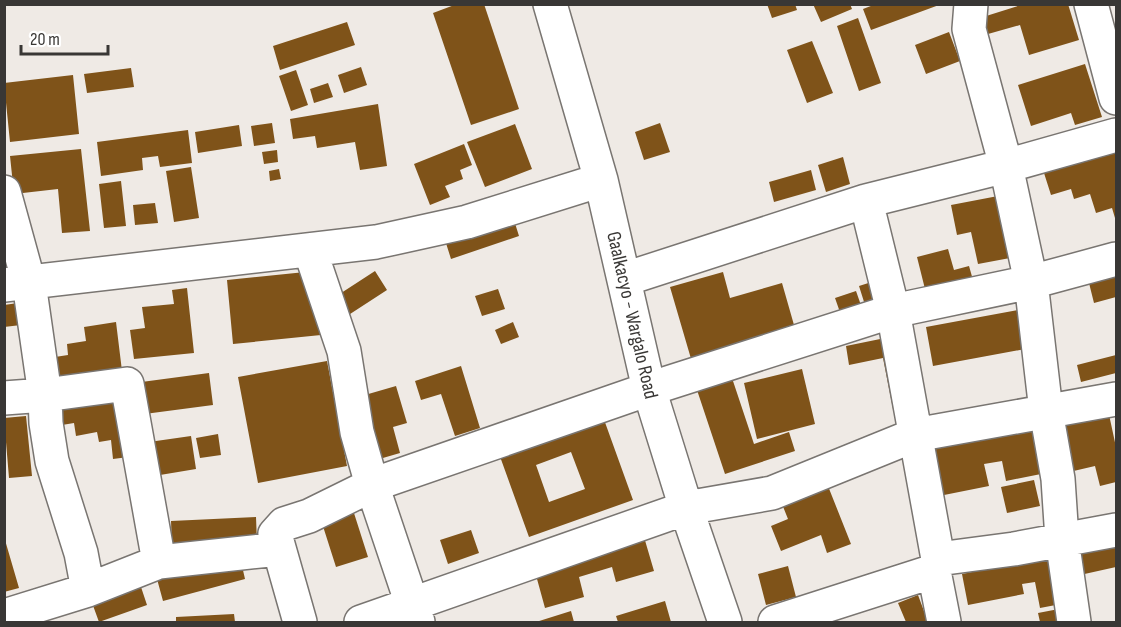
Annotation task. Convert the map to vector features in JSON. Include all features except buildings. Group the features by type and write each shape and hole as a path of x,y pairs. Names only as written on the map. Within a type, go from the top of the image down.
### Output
{"street":[{"name":"Gaalkacyo - Wargalo Road","path":"550,4 601,180 649,389 725,622"},
{"path":"971,4 969,29 1006,166 1031,282 1046,411 1058,479 1062,539 1074,622"},
{"path":"1091,4 1116,98"},
{"path":"625,279 866,201 1006,166 1116,135"},
{"path":"17,284 376,242 467,222 601,180"},
{"path":"4,192 17,284 45,395 46,423 52,461 81,552 88,590"},
{"path":"866,201 893,311 944,622"},
{"path":"310,249 344,351 357,432 372,485 415,613"},
{"path":"300,622 275,534 284,524 309,516 372,485 649,389 893,311 1031,282 1116,259"},
{"path":"4,398 127,384 159,562"},
{"path":"361,622 415,613 686,508 772,493 915,435 1116,399"},
{"path":"775,622 936,565 1116,530"},
{"path":"4,616 52,612 88,590 159,562 279,549"}]}
